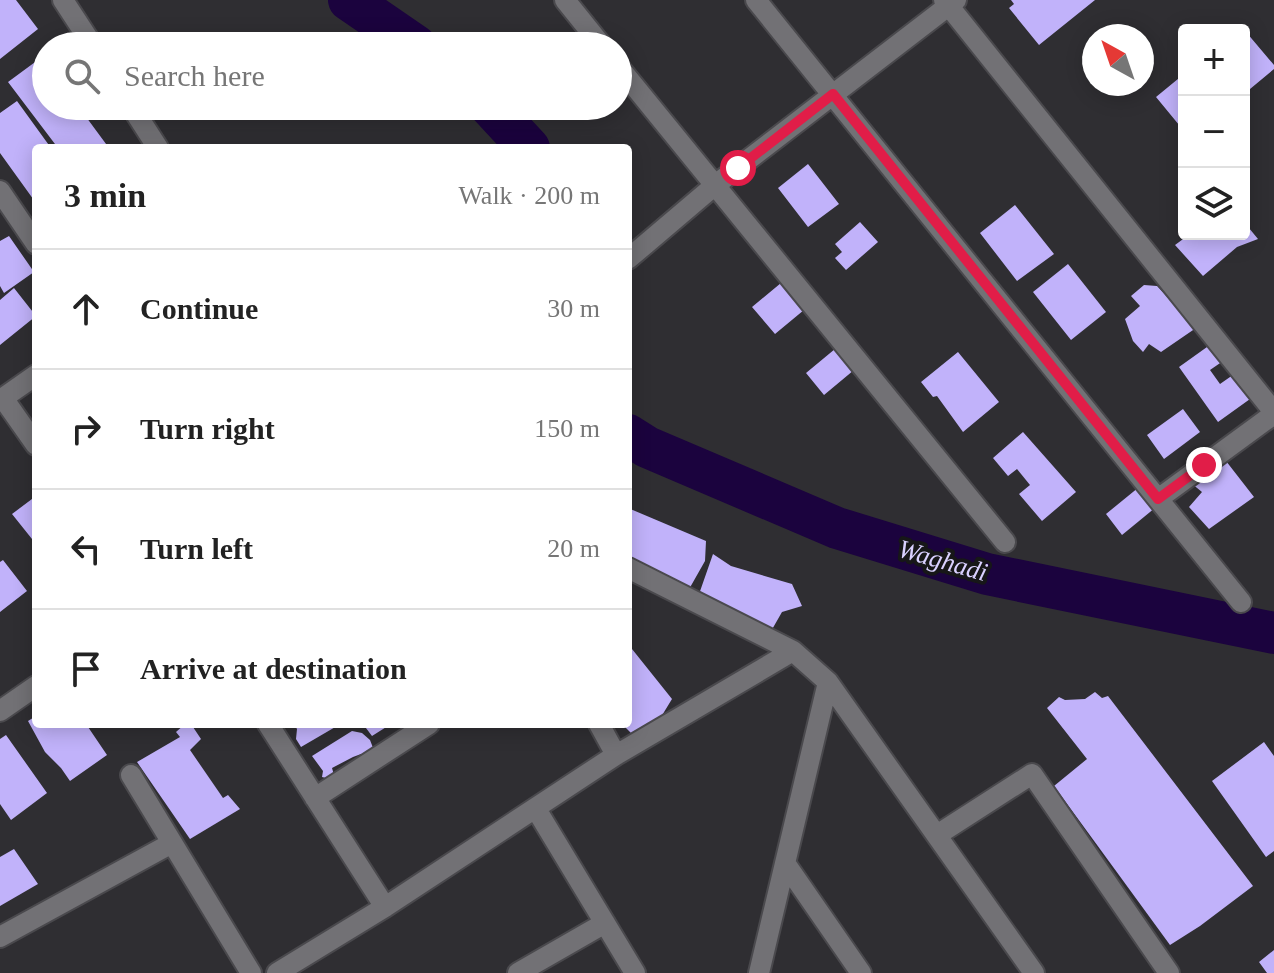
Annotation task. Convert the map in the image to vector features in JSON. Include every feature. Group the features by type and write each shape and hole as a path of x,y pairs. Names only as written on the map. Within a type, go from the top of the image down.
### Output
{"street":[{"path":"63,0 84,32"},
{"path":"565,0 591,32"},
{"path":"756,0 1241,602"},
{"path":"632,256 714,186 950,2 1274,413 1158,499"},
{"path":"632,84 1005,542"},
{"path":"140,120 155,144"},
{"path":"0,191 32,238"},
{"path":"32,378 3,398 32,439"},
{"path":"632,570 793,651 828,682 1034,973"},
{"path":"277,973 385,907 616,755 793,651"},
{"path":"759,973 828,682"},
{"path":"0,710 32,689"},
{"path":"271,728 385,907"},
{"path":"315,798 423,728"},
{"path":"601,728 616,755"},
{"path":"937,835 1032,774 1169,973"},
{"path":"131,775 251,973"},
{"path":"536,809 635,973"},
{"path":"0,937 172,843"},
{"path":"785,863 861,973"},
{"path":"518,973 605,923"}],"building":[{"path":"0,0 16,0 38,29 0,59"},
{"path":"1011,0 1095,0 1039,45 1009,8 1014,4"},
{"path":"1250,37 1274,65 1274,69 1250,89"},
{"path":"32,64 32,114 8,82"},
{"path":"1178,79 1178,124 1156,97"},
{"path":"17,101 48,144 32,144 32,197 0,153 0,113"},
{"path":"37,120 88,120 106,144 55,144"},
{"path":"808,164 839,204 808,227 778,188"},
{"path":"1015,205 1054,254 1017,281 980,233"},
{"path":"860,222 878,242 846,270 835,258 842,252 835,244"},
{"path":"1250,229 1258,239 1237,247 1203,276 1175,245 1182,240 1250,240"},
{"path":"9,236 32,269 32,273 4,293 0,286 0,241"},
{"path":"1068,264 1106,312 1071,340 1033,292"},
{"path":"787,278 810,305 775,334 752,307"},
{"path":"1144,285 1157,286 1196,328 1161,352 1149,344 1143,352 1133,341 1125,319 1140,306 1131,296"},
{"path":"14,288 32,311 32,319 0,345 0,300"},
{"path":"1214,342 1226,359 1210,370 1220,384 1240,370 1257,394 1218,422 1179,367"},
{"path":"841,344 860,365 824,395 806,373"},
{"path":"958,352 999,402 963,432 937,396 933,397 921,382"},
{"path":"1183,409 1200,432 1164,459 1147,435"},
{"path":"1023,432 1076,492 1042,521 1019,494 1030,485 1017,469 1008,476 993,458"},
{"path":"1226,461 1254,497 1209,529 1189,507 1202,492 1191,483"},
{"path":"1144,483 1161,503 1122,535 1106,514"},
{"path":"32,499 32,539 12,514"},
{"path":"632,510 706,541 705,561 688,591 678,588 675,579 632,561"},
{"path":"713,554 731,566 792,584 802,606 782,612 770,633 725,605 698,597"},
{"path":"3,560 27,591 0,612 0,562"},
{"path":"632,649 672,699 661,717 633,735 626,728 632,728"},
{"path":"1095,692 1102,698 1108,696 1253,886 1170,945 1054,786 1087,759 1047,708 1059,697 1065,700 1085,699"},
{"path":"32,718 32,728 89,728 107,755 70,781 45,752 28,721"},
{"path":"180,728 194,728 201,739 190,750 223,798 228,795 240,809 190,839 137,762 180,737 176,732"},
{"path":"334,728 301,747 296,739 297,729"},
{"path":"366,728 385,728 372,736"},
{"path":"352,731 362,733 370,740 375,753 366,760 361,754 353,757 332,768 334,775 330,779 322,777 323,771 312,756"},
{"path":"6,735 47,793 11,820 0,804 0,739"},
{"path":"1264,742 1274,756 1274,851 1266,857 1212,781"},
{"path":"14,849 38,884 0,906 0,857"},
{"path":"1274,950 1274,973 1267,973 1259,962"}],"waterway":[{"name":"Waghadi","path":"349,0 396,32"},
{"name":"Waghadi","path":"503,120 525,144"},
{"name":"Waghadi","path":"632,438 647,447 837,528 987,574 1274,633"}],"route":[{"path":"738,168 833,94 1158,499 1204,465"}]}
